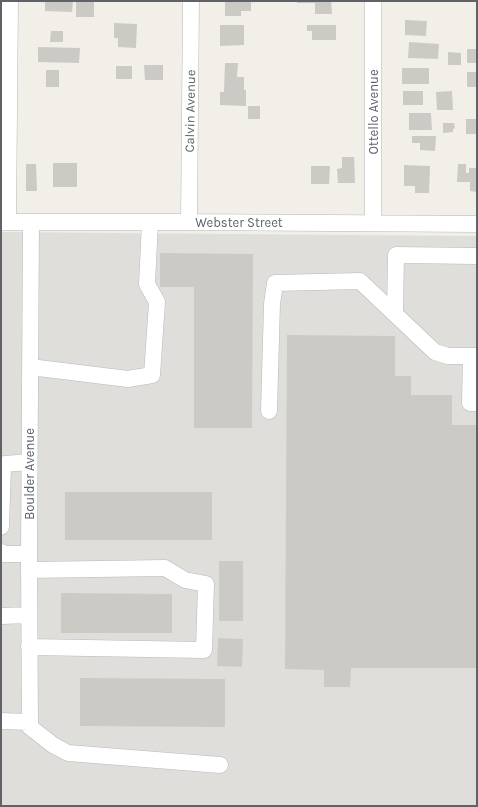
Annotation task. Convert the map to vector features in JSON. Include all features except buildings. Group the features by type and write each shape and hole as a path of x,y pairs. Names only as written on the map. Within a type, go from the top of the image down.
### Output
{"street":[{"path":"4,222 10,1"},
{"name":"Calvin Avenue","path":"189,222 191,1"},
{"name":"Ottello Avenue","path":"373,1 373,223"},
{"name":"Webster Street","path":"4,222 477,224"},
{"name":"Boulder Avenue","path":"30,724 28,570 31,222"},
{"path":"30,367 128,379 152,376 157,302 148,284 150,222"},
{"path":"395,314 396,256 477,256"},
{"path":"269,411 272,304 275,282 360,281 435,352 448,356 474,356 470,403 477,403"},
{"path":"1,527 3,468 5,464 29,462"},
{"path":"1,552 4,554 29,554"},
{"path":"28,570 165,568 185,580 206,584 204,650 29,647"},
{"path":"1,616 29,615"},
{"path":"1,721 30,724 53,745 68,754 220,765"}],"shaded area":[{"path":"1,232 477,236 477,806 1,806"}]}
